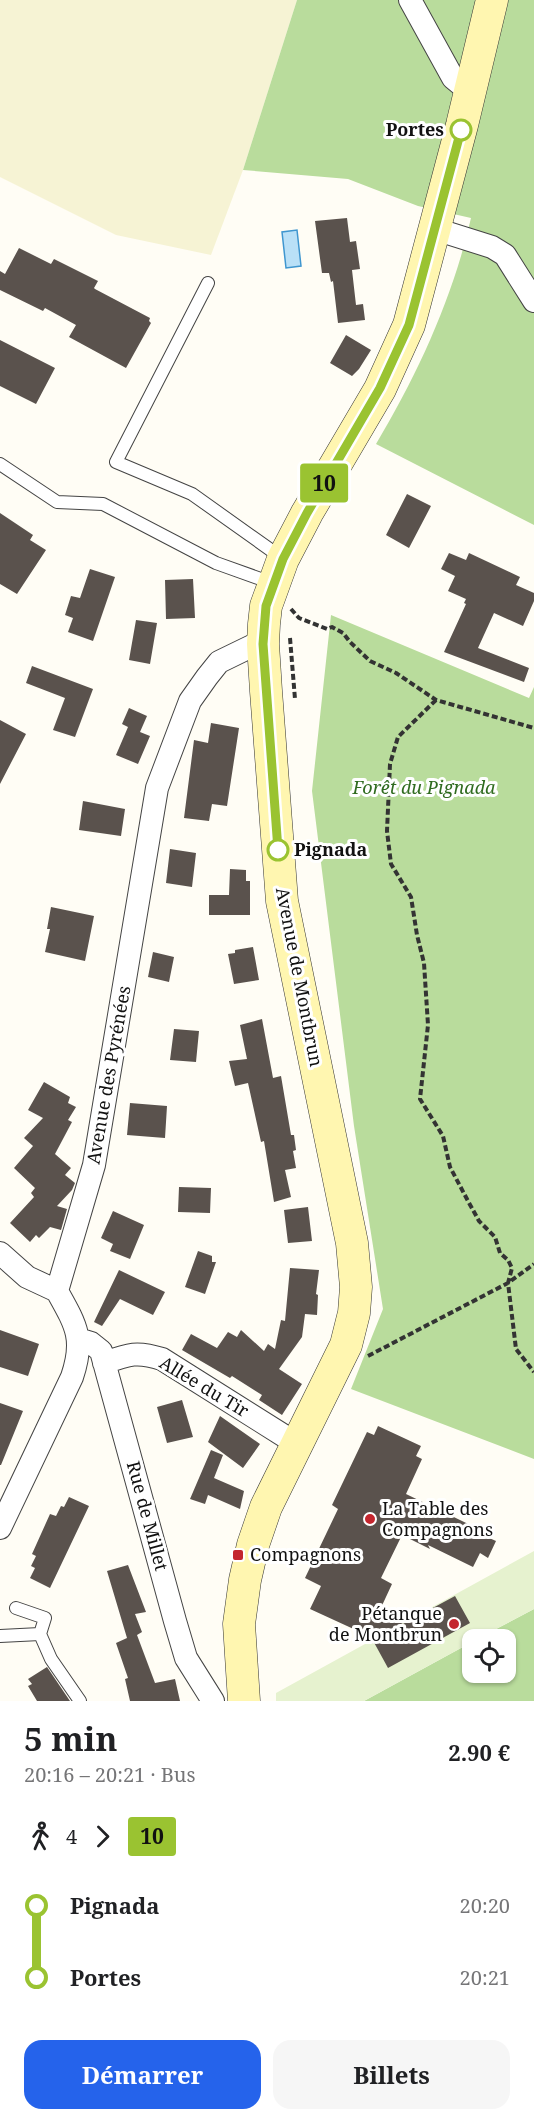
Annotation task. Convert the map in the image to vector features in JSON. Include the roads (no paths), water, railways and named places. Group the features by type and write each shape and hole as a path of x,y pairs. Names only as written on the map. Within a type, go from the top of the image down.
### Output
{"street":[{"path":"410,0 453,78 470,92"},
{"name":"Avenue de Montbrun","path":"244,1701 239,1624 253,1545 266,1507 346,1345 354,1313 356,1287 352,1243 282,901 276,637 266,606 280,582 324,484 364,418 395,359 409,325 462,125 492,0"},
{"path":"435,230 492,247 505,255 534,301"},
{"name":"Avenue des Pyrénées","path":"57,1291 94,1166 157,788 190,701 207,677 219,662 276,637"},
{"path":"0,1253 27,1277 57,1291 73,1320 78,1339 79,1357 72,1377 0,1528"},
{"name":"Rue de Millet","path":"78,1339 91,1343 101,1351 186,1658 213,1701"},
{"name":"Allée du Tir","path":"104,1363 126,1355 144,1353 162,1359 297,1444"}],"lane":[{"path":"208,283 116,462 192,494 280,582"},
{"path":"0,464 57,502 103,504 216,562 280,582"},
{"path":"16,1608 45,1618 40,1634 51,1659 80,1701"},
{"path":"0,1636 40,1634"}],"water":[{"path":"297,230 301,266 286,268 282,232"}],"place":[{"name":"Portes","path":"461,130"},
{"name":"Pignada","path":"278,850"},
{"name":"La Table des Compagnons","path":"370,1519"},
{"name":"Compagnons","path":"238,1555"},
{"name":"Pétanque de Montbrun","path":"454,1624"}],"park label":[{"name":"Forêt du Pignada","path":"424,788"}]}
